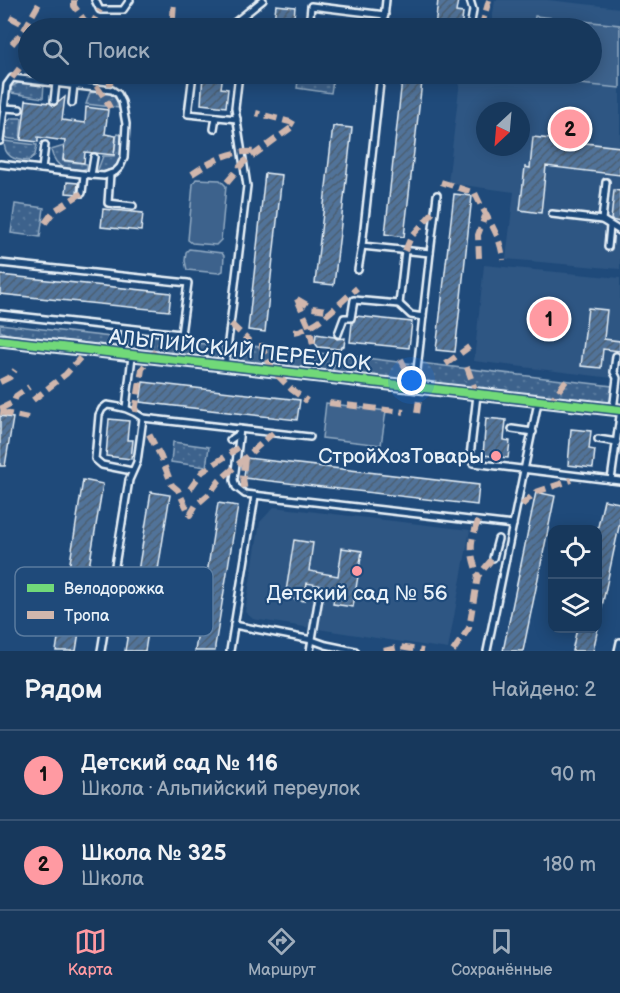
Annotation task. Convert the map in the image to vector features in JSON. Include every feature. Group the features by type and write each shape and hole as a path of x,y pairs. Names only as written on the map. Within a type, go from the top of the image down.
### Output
{"street":[{"name":"АЛЬПИЙСКИЙ ПЕРЕУЛОК","path":"0,340 618,412"}],"lane":[{"path":"95,0 100,10 123,10 130,0"},
{"path":"240,18 263,0"},
{"path":"307,0 311,6 310,18"},
{"path":"385,18 386,0"},
{"path":"470,0 473,10 472,18"},
{"path":"311,6 385,15"},
{"path":"106,10 106,18"},
{"path":"0,141 7,85 12,78 18,79"},
{"path":"53,84 54,101"},
{"path":"0,164 27,170 42,169 91,176 104,176 120,167 124,158 126,124 122,102 118,94 112,90 67,84"},
{"path":"192,84 188,114 237,119"},
{"path":"225,367 247,186 235,108 238,84"},
{"path":"358,270 380,84"},
{"path":"72,103 74,85"},
{"path":"4,108 20,109"},
{"path":"214,129 216,117"},
{"path":"42,169 45,145"},
{"path":"91,176 94,156"},
{"path":"110,174 108,203 133,206"},
{"path":"82,193 84,175"},
{"path":"602,220 606,182"},
{"path":"415,388 437,195"},
{"path":"552,214 602,220 620,231"},
{"path":"608,247 610,226"},
{"path":"362,246 430,252"},
{"path":"399,304 405,250"},
{"path":"0,263 188,283 181,334 0,314"},
{"path":"338,334 344,318 351,318 354,300 399,304 411,315 423,317"},
{"path":"124,329 127,355 126,408"},
{"path":"611,480 618,412 617,378 614,372 616,356"},
{"path":"477,395 470,460 476,464 620,481"},
{"path":"487,651 538,402"},
{"path":"132,471 102,465 94,457 102,409 107,405 126,408 143,418 240,432 310,437"},
{"path":"114,567 126,492 137,462 143,418"},
{"path":"512,429 533,432"},
{"path":"240,432 235,484 242,492 255,496 513,525"},
{"path":"230,440 240,432"},
{"path":"598,439 616,442"},
{"path":"117,490 126,492"},
{"path":"230,651 255,496"},
{"path":"494,529 498,523"},
{"path":"494,558 498,539"},
{"path":"495,548 507,551"},
{"path":"310,651 319,597"},
{"path":"234,625 312,640 325,648 355,651"},
{"path":"101,651 103,636"},
{"path":"618,651 620,642"}],"shaded area":[{"path":"495,0 548,0 620,8 620,269 506,259 514,192 448,183 460,84 602,84 602,18 492,18"},
{"path":"602,23 620,25 620,88 579,84 602,84"},
{"path":"18,83 44,84 43,98 12,93 11,87"},
{"path":"298,84 332,84 331,93 297,88"},
{"path":"96,91 111,95 120,108 86,104 90,93"},
{"path":"12,118 22,118 20,140 4,138 7,122"},
{"path":"117,134 122,135 120,155 116,166 97,172 103,156 114,156"},
{"path":"4,141 37,145 35,155 28,161 11,157 6,151"},
{"path":"64,146 63,161 87,164 87,168 75,171 60,165 51,150"},
{"path":"196,179 220,180 226,186 221,240 216,245 192,243 188,240 193,184"},
{"path":"15,204 44,208 40,237 11,233"},
{"path":"189,249 222,253 224,256 223,271 219,273 187,270 185,261 186,252"},
{"path":"484,265 620,278 620,379 474,361"},
{"path":"0,324 119,338 116,346 113,346 7,334 0,331"},
{"path":"133,335 192,340 192,342 225,347 224,352 214,360 132,350 128,341"},
{"path":"233,344 311,352 308,370 234,362 231,352"},
{"path":"315,353 332,354 329,372 312,370"},
{"path":"341,355 414,364 413,373 409,381 332,372"},
{"path":"420,363 612,386 611,400 607,403 422,383 419,375"},
{"path":"326,403 386,411 381,445 322,438"},
{"path":"173,442 209,447 206,467 171,462"},
{"name":"Детский сад № 56","path":"274,507 470,530 448,649 253,619 245,612 260,522"}],"building":[{"path":"438,0 458,0 456,12 463,13 462,18 436,18"},
{"path":"276,5 295,7 294,18 274,18"},
{"path":"202,84 222,84 221,88 228,89 226,107 201,104"},
{"path":"402,84 422,84 404,237 385,234"},
{"path":"65,97 62,120 85,123 86,107 108,110 105,134 116,136 114,155 85,152 84,163 63,160 65,141 38,137 38,142 21,140 26,100 50,103 54,106"},
{"path":"333,126 352,128 334,285 315,283"},
{"path":"533,137 620,147 620,175 546,166 541,213 520,210 525,167 530,168"},
{"path":"265,173 282,175 265,332 248,330"},
{"path":"67,182 78,183 77,194 66,193"},
{"path":"614,190 620,191 620,222 611,220"},
{"path":"454,194 472,196 455,352 436,350"},
{"path":"103,209 143,213 141,231 101,227"},
{"path":"0,275 171,293 169,311 0,294"},
{"path":"588,308 607,310 604,339 620,341 620,351 603,349 601,368 581,366"},
{"path":"356,316 412,322 409,348 350,342 352,323"},
{"path":"316,334 337,339 345,338 344,346 339,349 318,347 315,343"},
{"path":"143,382 300,400 297,420 140,402"},
{"path":"0,416 13,418 5,466 0,466"},
{"path":"486,418 506,420 504,440 510,441 508,458 483,455"},
{"path":"109,419 129,421 127,440 133,440 131,459 106,456"},
{"path":"571,429 591,431 589,449 595,450 593,468 568,465"},
{"path":"246,458 479,485 477,505 244,478"},
{"path":"83,480 103,484 89,567 69,567"},
{"path":"151,492 170,495 158,567 139,567"},
{"path":"536,492 555,496 523,651 503,651"},
{"path":"604,500 620,503 620,522 602,606 602,525 598,525"},
{"path":"218,503 238,506 215,651 195,651 197,636 213,636 213,567 208,567"},
{"path":"294,540 313,543 309,571 338,576 342,548 362,551 353,607 333,604 335,588 307,583 304,601 285,598"},
{"path":"576,633 597,633 593,651 572,651"},
{"path":"58,636 78,636 76,651 56,651"},
{"path":"127,636 147,636 145,651 125,651"}],"marked path":[{"path":"31,18 41,0"},
{"path":"74,0 74,6 83,18"},
{"path":"173,18 174,0"},
{"path":"484,18 489,0"},
{"path":"96,18 100,10"},
{"path":"10,17 18,21"},
{"path":"12,44 18,37"},
{"path":"12,78 18,70"},
{"path":"95,84 110,108"},
{"path":"110,84 112,90"},
{"path":"227,182 244,162 295,125 256,113"},
{"path":"192,174 231,154 258,152"},
{"path":"441,182 475,193 496,233 503,260"},
{"path":"45,223 54,211 82,193"},
{"path":"405,251 411,237 435,210"},
{"path":"479,258 478,235 485,216"},
{"path":"294,332 320,320 357,288"},
{"path":"297,299 309,326 314,349"},
{"path":"297,299 312,308 333,311"},
{"path":"231,324 250,342"},
{"path":"135,412 142,369 169,333"},
{"path":"262,343 262,348 274,372 307,401"},
{"path":"446,364 469,347"},
{"path":"33,400 66,374 80,358"},
{"path":"401,359 415,389"},
{"path":"467,367 477,395"},
{"path":"0,382 10,377 15,370"},
{"path":"548,405 568,378"},
{"path":"0,409 14,402 16,396 29,387"},
{"path":"417,413 419,399"},
{"path":"329,403 404,412"},
{"path":"0,412 28,418"},
{"path":"149,434 172,485 178,490 190,515 196,505 210,493 219,481 273,433"},
{"path":"190,489 202,472 238,448"},
{"path":"245,458 243,476 245,494"},
{"path":"522,505 536,492 572,480"},
{"path":"478,521 472,548 478,576"},
{"path":"453,651 469,628 478,576 493,558"},
{"path":"384,651 400,647 423,651"}],"cycle path":[{"path":"0,340 620,410"}],"place":[{"name":"Школа № 325","path":"570,129"},
{"name":"Детский сад № 116","path":"549,319"},
{"name":"СтройХозТовары","path":"496,456"},
{"name":"Детский сад № 56","path":"357,571"}]}
